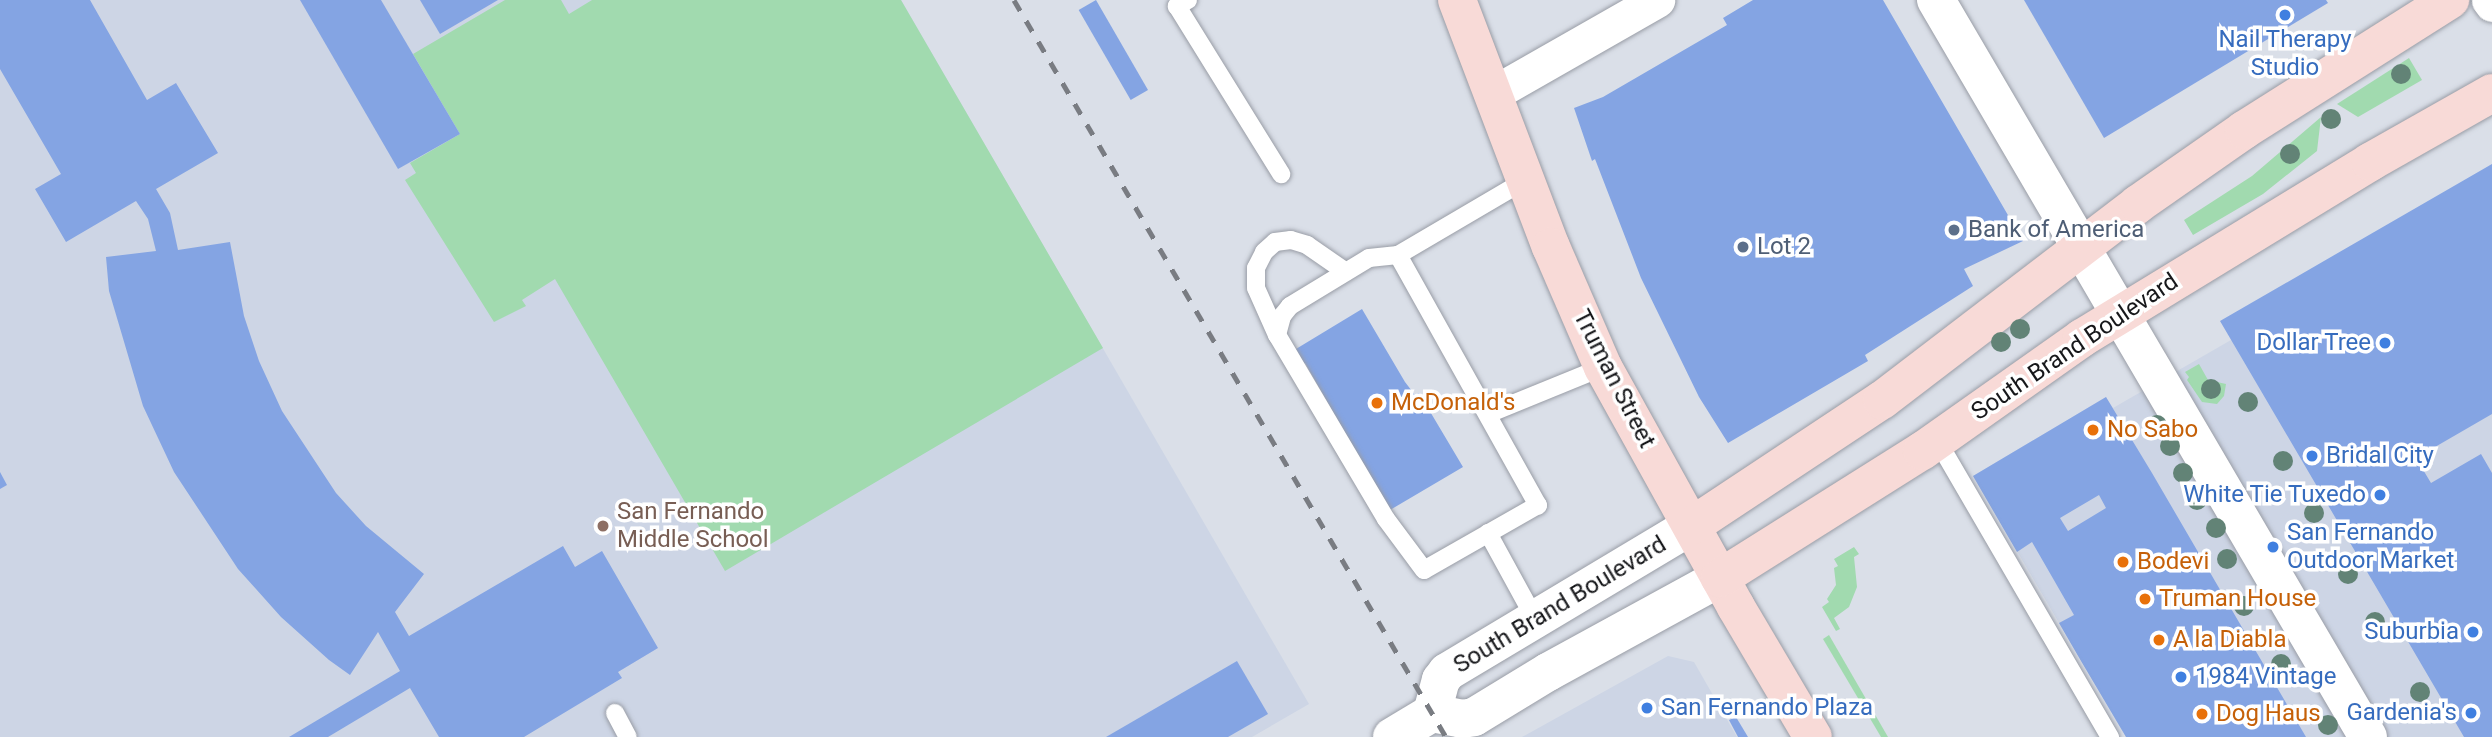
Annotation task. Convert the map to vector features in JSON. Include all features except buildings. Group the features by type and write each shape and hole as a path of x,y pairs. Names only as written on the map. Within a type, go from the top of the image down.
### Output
{"main road":[{"name":"Truman Street","path":"1457,0 1551,247 1603,367 1720,578 1813,737"},
{"path":"1936,0 2122,313 2151,371 2368,737"},
{"name":"South Brand Boulevard","path":"2450,0 2244,130 2081,247 1882,400 1693,525 1447,673 1441,680 1432,713 1462,719 1474,717 1583,652 1720,578 1937,440 2082,338 2358,169 2492,93"},
{"path":"1392,737 1432,713"}],"street":[{"path":"1494,93 1657,0"}],"lane":[{"path":"1188,0 1177,6 1281,174"},
{"path":"1277,335 1282,316 1290,306 1369,258 1398,256 1526,180"},
{"path":"1346,272 1307,245 1290,240 1275,242 1264,252 1256,268 1256,288 1277,335 1386,519 1424,570 1538,505 1398,256"},
{"path":"1488,414 1603,367"},
{"path":"1937,440 2110,737"},
{"path":"1488,533 1535,619"},
{"path":"615,713 628,737"}],"shaded area":[{"name":"San Fernando Middle School","path":"0,0 901,0 1309,704 1252,737 0,737"},
{"path":"2492,164 2492,737 2126,737 1973,476 2106,397 2113,408 2231,340"},
{"name":"San Fernando Plaza","path":"1668,656 1694,662 1737,737 1522,737"}],"green space":[{"path":"505,0 561,0 569,14 592,0 901,0 1103,348 725,571 555,279 522,300 526,306 494,322 405,180 416,173 410,163 460,134 413,54"},
{"path":"2409,58 2422,80 2358,117 2337,104"},
{"path":"2321,117 2317,151 2263,194 2193,235 2184,220 2252,176"},
{"path":"2199,364 2208,380 2226,384 2224,396 2217,404 2202,402 2187,380 2189,377 2185,372"},
{"path":"1854,547 1859,554 1854,557 1857,587 1849,607 1834,618 1840,629 1836,631 1822,607 1829,602 1827,599 1836,585 1834,568 1838,566 1834,559"},
{"path":"1829,635 1888,737 1881,737 1823,639"}],"railway":[{"path":"1014,0 1446,737"}],"place":[{"name":"Nail Therapy Studio","path":"2285,15"},
{"name":"Bank of America","path":"1954,230"},
{"name":"Lot 2","path":"1743,247"},
{"name":"Dollar Tree","path":"2385,343"},
{"name":"McDonald's","path":"1377,403"},
{"name":"No Sabo","path":"2093,430"},
{"name":"Bridal City","path":"2312,456"},
{"name":"White Tie Tuxedo","path":"2380,495"},
{"name":"San Fernando Middle School","path":"603,526"},
{"name":"San Fernando Outdoor Market","path":"2273,547"},
{"name":"Bodevi","path":"2123,562"},
{"name":"Truman House","path":"2145,599"},
{"name":"Suburbia","path":"2473,632"},
{"name":"A la Diabla","path":"2159,640"},
{"name":"1984 Vintage","path":"2181,677"},
{"name":"San Fernando Plaza","path":"1647,708"},
{"name":"Gardenia's","path":"2471,713"},
{"name":"Dog Haus","path":"2202,714"}]}
